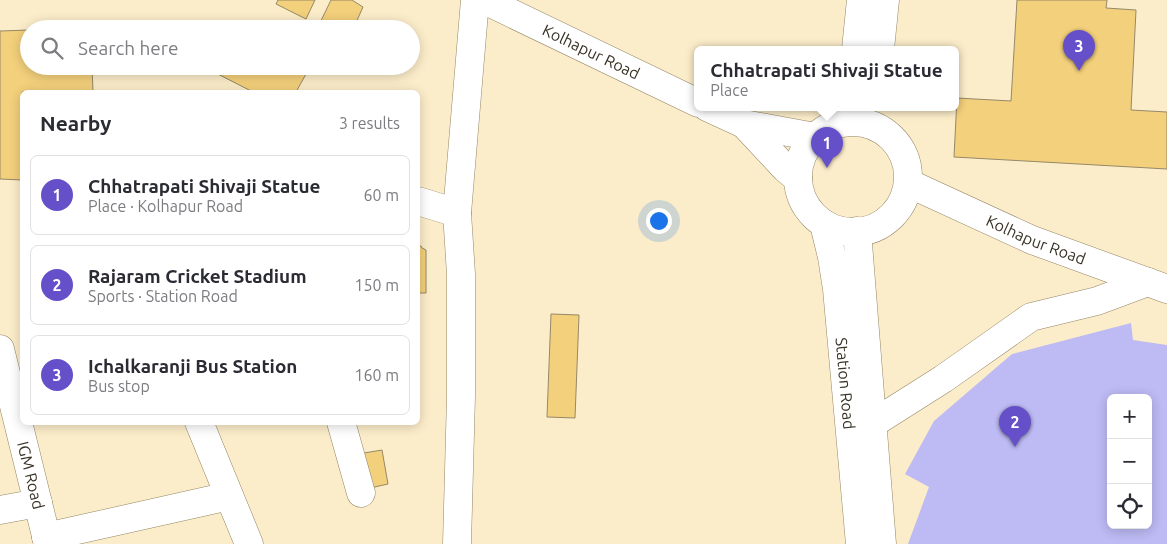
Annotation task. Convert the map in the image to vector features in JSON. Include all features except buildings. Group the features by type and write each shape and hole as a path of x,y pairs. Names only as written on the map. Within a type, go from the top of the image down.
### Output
{"main road":[{"path":"457,544 461,396 460,274 457,213 475,0"},
{"name":"Kolhapur Road","path":"484,0 694,101"},
{"path":"856,46 860,0"},
{"path":"880,46 885,0"},
{"path":"716,111 744,124 815,137"},
{"path":"863,115 890,136 902,150 908,168 908,183 903,203 892,218 877,228 857,232 841,231 824,224 810,212 802,196 798,179 806,147 815,137 839,124 863,115"},
{"path":"744,124 785,168 798,179"},
{"name":"Kolhapur Road","path":"908,183 1032,240 1157,285"},
{"path":"420,202 457,213"},
{"name":"Station Road","path":"824,224 837,289 860,544"},
{"name":"Station Road","path":"857,232 882,544"},
{"path":"872,424 1031,317 1157,285"},
{"name":"IGM Road","path":"9,358 20,413"},
{"name":"IGM Road","path":"22,425 47,540"},
{"path":"200,425 249,544"},
{"path":"342,425 361,493"},
{"path":"47,540 229,496"},
{"path":"0,510 38,503"}],"shaded area":[{"path":"1131,323 1133,340 1167,345 1167,544 908,544 929,487 905,474 934,421 1012,354"}],"place":[{"name":"Ichalkaranji Bus Station","path":"1079,71"},
{"name":"Chhatrapati Shivaji Statue","path":"827,168"},
{"name":"Rajaram Cricket Stadium","path":"1015,447"}]}
